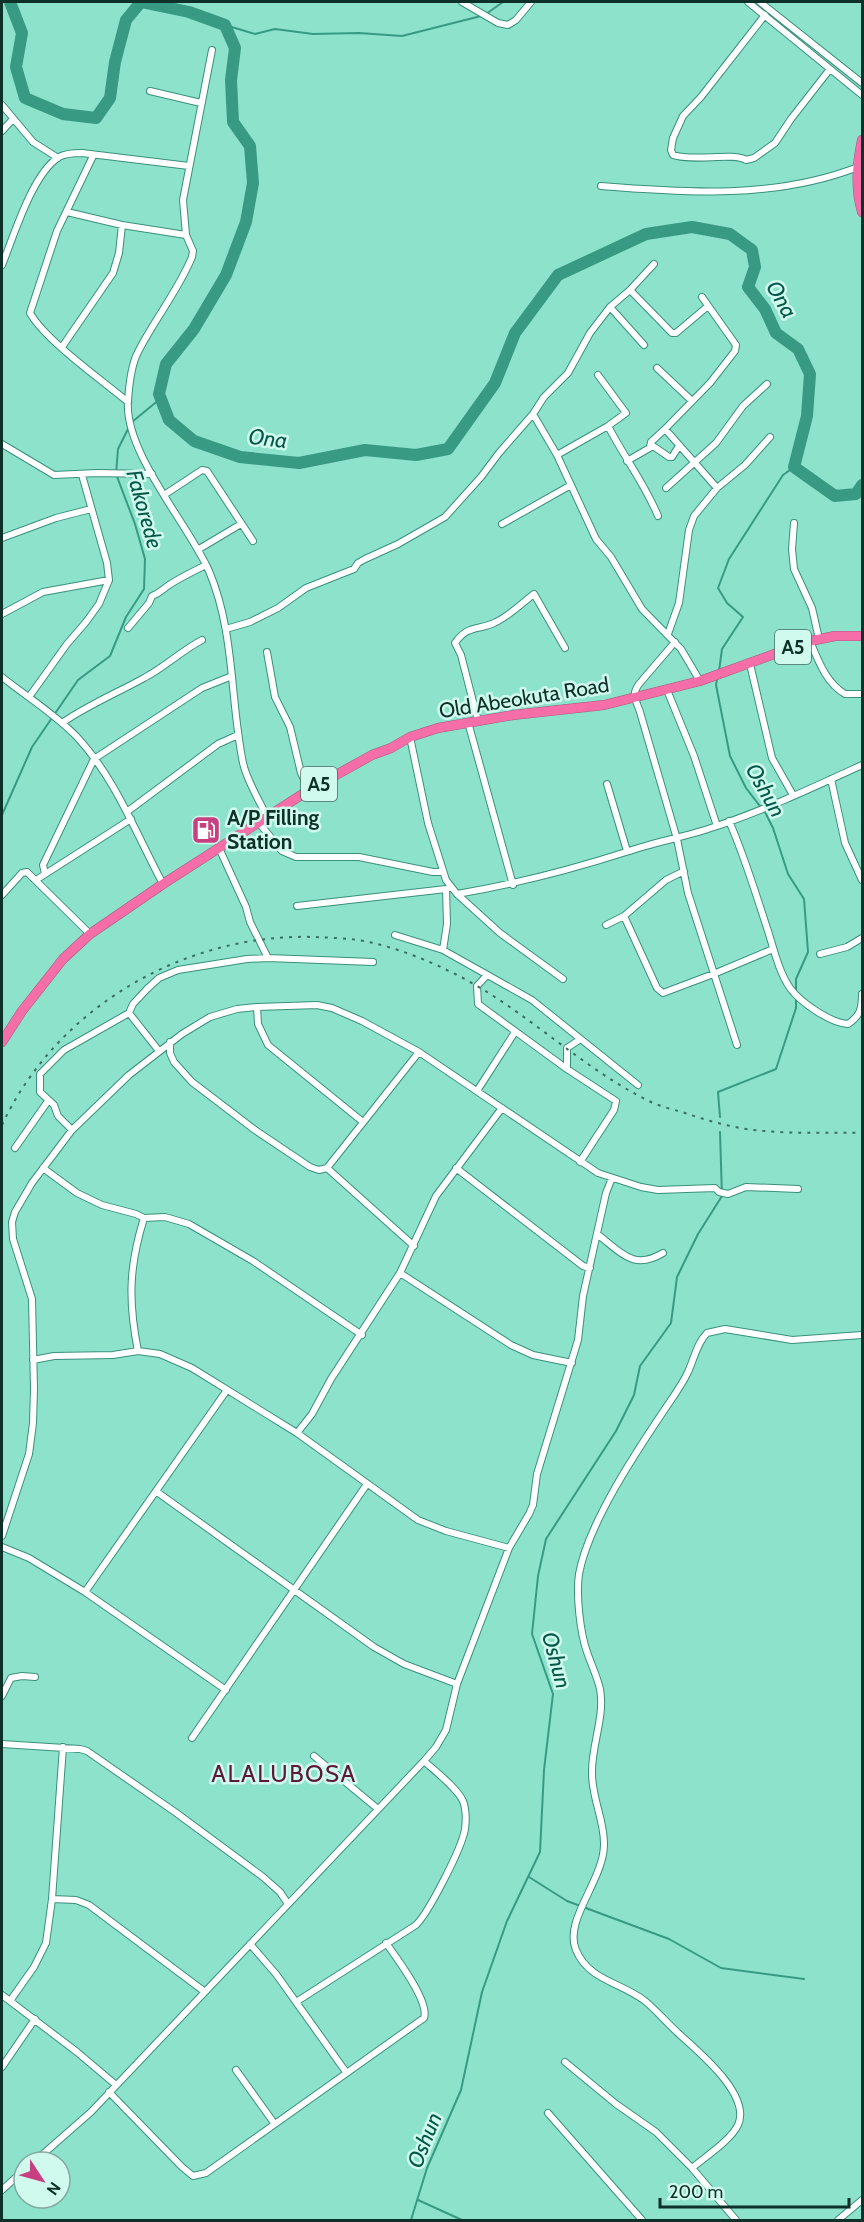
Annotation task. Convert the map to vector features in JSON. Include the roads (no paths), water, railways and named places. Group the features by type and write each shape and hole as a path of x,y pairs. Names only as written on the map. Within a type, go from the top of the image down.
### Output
{"highway":[{"path":"862,140 858,166 858,189 862,212"},
{"name":"Old Abeokuta Road","path":"3,1035 63,959 90,934 309,790 365,758 391,748 410,737 438,728 473,721 604,705 700,681 815,640 862,636"}],"street":[{"path":"462,2 505,25 515,21 531,2"},
{"path":"748,2 862,95"},
{"path":"760,2 862,83"},
{"path":"765,15 701,97 683,116 673,138 671,150 673,155 695,159 739,156 746,160 754,158 775,143 830,69"},
{"path":"212,50 183,200 186,235 193,251 192,257 138,352 128,402 130,424 152,474 199,549 206,566 226,629 243,764 263,820 282,851 296,857 359,857 443,872"},
{"path":"150,91 201,103"},
{"path":"2,105 38,146 58,158"},
{"path":"2,131 13,119"},
{"path":"2,265 30,194 58,158 74,153 189,166"},
{"path":"93,156 57,231 30,313 35,321 62,347 128,402"},
{"path":"601,186 700,191 769,189 829,178 858,166"},
{"path":"68,212 122,225 186,235"},
{"path":"62,347 113,273 119,253 122,225"},
{"path":"226,629 250,622 278,608 306,588 354,569 365,559 413,537 445,517 469,492 533,414 544,397 568,373 590,333 610,307 630,290 654,264"},
{"path":"630,290 672,333 676,333 708,306"},
{"path":"650,447 651,442 710,383 735,351 736,345 702,297"},
{"path":"610,307 644,345"},
{"path":"657,369 692,401"},
{"path":"557,455 608,426 626,412 598,375"},
{"path":"666,488 716,443 743,406 767,384"},
{"path":"533,414 557,455 596,539 611,557 642,609 675,642 700,681"},
{"path":"608,426 647,491 658,516"},
{"path":"665,429 694,459 694,464 717,488"},
{"path":"668,634 679,603 689,530 694,516 717,488 745,465 770,437"},
{"path":"2,444 48,473 61,476 97,473 152,474"},
{"path":"627,461 650,447 657,448 669,457 679,446"},
{"path":"164,495 205,470 253,542"},
{"path":"29,697 99,604 109,580 107,563 82,474"},
{"path":"502,524 571,485"},
{"path":"2,538 56,518 91,509"},
{"path":"794,523 792,549 794,569 812,608 819,664 832,683 845,694 862,694"},
{"path":"199,549 241,524"},
{"path":"128,628 152,596 182,577 206,566"},
{"path":"2,615 43,592 109,580"},
{"path":"513,885 473,721 461,655 455,643 468,630 496,623 534,594 565,648"},
{"path":"62,723 163,667 183,650 202,640"},
{"path":"675,642 634,690 634,698 677,839 688,893 737,1045"},
{"path":"267,652 275,697 290,728 296,755 309,790"},
{"path":"750,664 772,758 793,795"},
{"path":"45,874 43,865 94,759 202,688 232,676"},
{"path":"2,677 62,723 94,759 128,812 163,884"},
{"path":"667,690 694,756 717,826"},
{"path":"128,812 218,744 238,735"},
{"path":"410,737 428,823 448,888 447,924 443,950"},
{"path":"457,894 513,885 587,865 627,851 677,839 771,805 862,765"},
{"path":"831,779 845,843 862,880"},
{"path":"607,784 627,851"},
{"path":"36,880 131,819"},
{"path":"729,821 773,949 790,988 831,1020 848,1024 861,1012 862,994"},
{"path":"219,848 268,958"},
{"path":"606,925 624,916 666,880 684,871"},
{"path":"2,896 22,873 27,872 90,934"},
{"path":"297,906 448,888 500,933 563,979"},
{"path":"624,916 661,992 716,974 773,949"},
{"path":"395,935 443,950 532,1000 579,1040 638,1085"},
{"path":"820,954 847,947 862,938"},
{"path":"72,1130 58,1116 54,1105 40,1092 40,1074 64,1050 129,1013 134,1004 159,978 178,970 247,959 373,962"},
{"path":"487,975 477,986 478,1004 567,1070 613,1098 616,1104 580,1162"},
{"path":"2,1536 31,1446 34,1389 32,1299 12,1239 12,1222 21,1201 72,1130 129,1075 170,1042 210,1017 237,1009 257,1007 326,1006 362,1021 419,1052 589,1168 612,1178 658,1190 715,1188 728,1194 744,1187 798,1189"},
{"path":"257,1007 258,1024 268,1045 363,1122"},
{"path":"129,1013 159,1052"},
{"path":"477,1090 515,1032"},
{"path":"567,1070 567,1048 579,1040"},
{"path":"170,1042 170,1053 181,1071 221,1105 310,1167 319,1170 327,1168 419,1052"},
{"path":"15,1148 48,1101"},
{"path":"297,1433 312,1414 331,1379 362,1335 400,1273 436,1196 502,1107"},
{"path":"43,1168 90,1200 144,1218 165,1217 176,1220 219,1240 362,1335"},
{"path":"327,1168 414,1246"},
{"path":"456,1168 583,1266 590,1269"},
{"path":"48,2150 91,2112 205,1992 424,1761 446,1730 457,1684 508,1548 533,1505 537,1474 572,1364 597,1234 606,1193 612,1178"},
{"path":"138,1351 134,1332 131,1273 135,1245 144,1218"},
{"path":"597,1234 624,1256 638,1261 646,1261 663,1253"},
{"path":"400,1273 525,1352 572,1364"},
{"path":"692,2168 737,2128 740,2112 736,2098 713,2066 644,2001 597,1976 588,1968 574,1946 573,1937 578,1916 601,1867 604,1843 591,1773 602,1706 600,1689 586,1651 583,1634 579,1574 595,1528 687,1374 699,1343 707,1333 725,1329 792,1341 862,1335"},
{"path":"33,1360 54,1356 113,1355 138,1351 160,1354 174,1359 297,1433 423,1523 508,1548"},
{"path":"85,1592 227,1390"},
{"path":"192,1738 367,1484"},
{"path":"157,1492 386,1654 404,1664 457,1684"},
{"path":"2,1546 29,1558 85,1592 226,1690"},
{"path":"2,1696 11,1678 35,1677"},
{"path":"2,1744 80,1749 102,1759 263,1877 280,1892 288,1904"},
{"path":"10,2001 42,1953 46,1943 52,1899 63,1747"},
{"path":"314,1756 378,1809"},
{"path":"296,2002 422,1919 448,1870 464,1830 465,1812 463,1802 424,1761"},
{"path":"52,1899 76,1900 89,1905 205,1992"},
{"path":"109,2092 193,2176 206,2173 424,2018 426,2014 408,1975 387,1943"},
{"path":"250,1944 276,1974 346,2072"},
{"path":"2,1995 116,2085"},
{"path":"2,2067 35,2019"},
{"path":"565,2062 616,2104 656,2132 692,2168 736,2220"},
{"path":"236,2070 274,2123"},
{"path":"548,2113 642,2220"},
{"path":"842,2219 862,2200"}],"waterway":[{"name":"Ona","path":"10,2 22,33 16,67 25,98 63,114 96,118 110,98 115,62 126,20 141,2 189,12 225,25 235,48 231,80 233,122 250,146 253,183 246,222 226,275 194,329 166,364 159,394 169,420 194,441 240,457 299,463 365,450 416,455 448,449 495,383 515,333 558,275 646,234 692,227 730,234 752,250 755,267 748,287 765,309 776,333 798,349 810,374 807,416 794,467 835,496 856,494 862,485"},
{"path":"486,14 503,2"},
{"path":"225,25 255,34 275,29 313,34 359,33 402,36 481,16"},
{"name":"Fakorede","path":"132,422 160,399"},
{"name":"Fakorede","path":"2,815 32,747 78,680 110,656 126,617 144,589 145,559 135,524 116,474 118,449 129,427"},
{"name":"Oshun","path":"719,671 722,649 743,617 727,603 718,588 729,559 783,475 794,467"},
{"name":"Oshun","path":"717,679 716,685 730,756 746,788 766,814 788,874 804,899 808,952 796,979 796,992"},
{"name":"Oshun","path":"720,1117 718,1092 776,1069 796,1008 796,998"},
{"name":"Oshun","path":"411,2220 427,2168 461,2090 482,1992 507,1921 540,1852 544,1770 553,1694 532,1634 538,1576 546,1539 616,1431 634,1395 640,1366 671,1323 677,1277 698,1234 722,1196 720,1132"},
{"path":"529,1877 567,1901 669,1939 721,1968 804,1979"},
{"path":"418,2200 462,2220"}],"railway":[{"path":"2,1125 26,1083 56,1045 91,1013 130,985 173,964 219,948 266,939 314,937 351,939 383,945 451,972 502,1002 623,1087 661,1106 722,1124 754,1130 862,1133"}],"place":[{"name":"A/P Filling Station","path":"206,830"}],"district":[{"name":"ALALUBOSA","path":"284,1774"}]}
